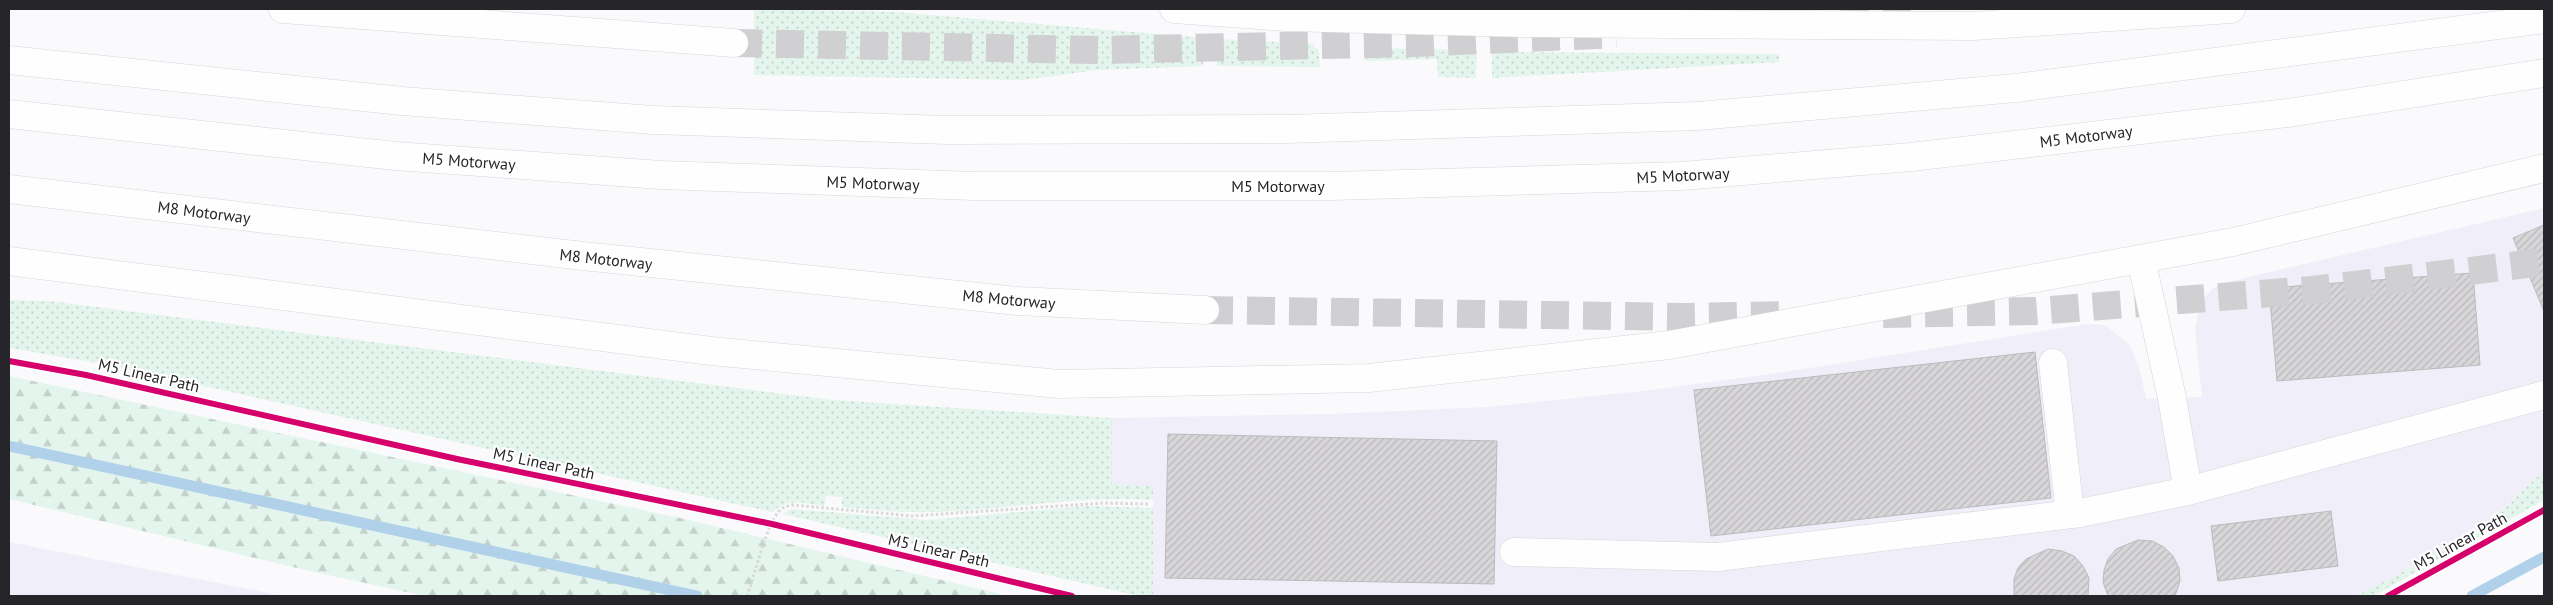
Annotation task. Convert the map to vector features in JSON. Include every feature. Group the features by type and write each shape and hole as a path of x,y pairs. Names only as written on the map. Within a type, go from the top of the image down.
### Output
{"main road":[{"path":"284,9 734,43"},
{"path":"1174,9 1286,16 1522,23 1963,26 2231,9"},
{"path":"9,60 402,102 653,120 947,130 1295,129 1698,116 2016,88 2544,19"},
{"name":"M5 Motorway","path":"9,114 396,156 661,175 974,186 1333,186 1682,176 1911,157 2288,113 2544,73"},
{"path":"9,261 711,351 1059,384 1369,378 1650,347 2234,242 2544,168"},
{"name":"M8 Motorway","path":"9,190 583,256 1018,301 1206,310"},
{"path":"2141,259 2172,398 2188,491"},
{"path":"2053,363 2070,514"},
{"path":"1514,552 1718,557 2070,514 2188,491 2544,395"}],"path":[{"path":"747,596 771,527 779,511 786,506 793,505 912,516 1104,503 1150,504"},
{"path":"762,522 771,527 782,527"}],"shaded area":[{"path":"2544,208 2544,473 2539,475 2482,529 2360,594 2348,596 1153,595 1153,487 1112,485 1112,418 1331,414 1488,407 1643,391 1771,374 2088,324 2105,325 2130,345 2140,371 2146,399 2202,397 2195,330 2201,302 2212,289 2223,283"},
{"path":"9,542 284,596 9,596"}],"green space":[{"path":"754,9 897,12 1204,38 1203,66 1098,70 1023,80 754,75"},
{"path":"1217,39 1314,44 1314,48 1319,49 1320,67 1217,66"},
{"path":"1365,48 1477,50 1476,78 1438,77 1437,59 1365,61"},
{"path":"1492,52 1779,54 1779,62 1492,78"},
{"path":"9,300 49,301 832,400 1112,418 1112,484 1153,486 1153,500 1098,499 961,511 910,512 842,507 842,497 826,496 824,506 791,503 772,512 109,365 9,348"},
{"path":"9,376 680,518 1009,596 425,596 301,569 9,499"},
{"path":"2544,473 2544,500 2373,596 2348,596 2360,594 2482,530 2539,475"},
{"path":"1087,506 1153,508 1153,595 1174,596 1139,596 783,514 791,509 927,520"}],"building":[{"path":"2544,225 2544,311 2513,238"},
{"path":"2473,273 2480,365 2277,381 2269,288"},
{"path":"2035,352 2051,498 1711,536 1694,390"},
{"path":"1168,434 1497,441 1494,584 1165,578"},
{"path":"2331,511 2338,566 2218,581 2211,526"},
{"path":"2138,540 2152,541 2164,547 2173,556 2179,568 2180,581 2175,596 2108,596 2103,582 2104,570 2108,559 2116,549"},
{"path":"2048,549 2062,551 2074,556 2083,566 2089,578 2088,596 2014,596 2014,579 2018,568 2026,559"}],"waterway":[{"path":"9,446 697,596"},
{"path":"2472,596 2544,557"}],"tunnel":[{"path":"1841,15 1912,9"},
{"path":"734,43 1098,50 1415,43 1616,34"},
{"path":"1883,314 2036,311 2312,290 2544,262"},
{"path":"1205,310 1687,317 1790,315"}],"cycle path":[{"name":"M5 Linear Path","path":"9,361 86,375 457,459 772,524 1072,596"},
{"name":"M5 Linear Path","path":"2388,596 2544,510"}]}
